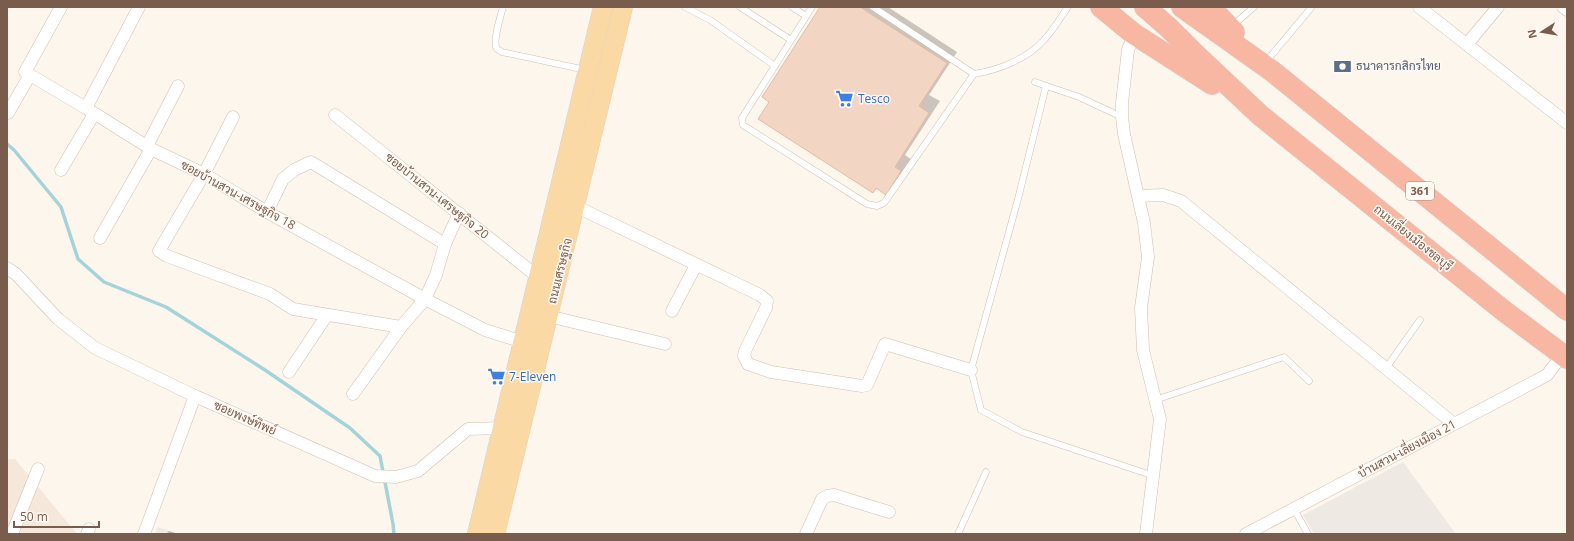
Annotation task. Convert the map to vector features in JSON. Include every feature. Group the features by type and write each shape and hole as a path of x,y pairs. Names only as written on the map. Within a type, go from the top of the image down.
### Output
{"highway":[{"name":"ถนนเลี่ยงเมืองชลบุรี","path":"1101,7 1134,34 1261,116"},
{"name":"ถนนเลี่ยงเมืองชลบุรี","path":"1145,7 1261,116 1481,293 1564,357"},
{"name":"361","path":"1182,7 1269,67 1567,310"},
{"name":"361","path":"1210,7 1269,67"}],"main road":[{"name":"ถนนเศรษฐกิจ","path":"477,534 603,7"},
{"name":"ถนนเศรษฐกิจ","path":"495,534 624,7"},
{"path":"588,70 607,75"}],"street":[{"path":"8,113 30,75 25,72 61,7"},
{"path":"61,170 140,7"},
{"path":"1419,7 1567,123"},
{"path":"1467,44 1498,7"},
{"path":"1563,7 1567,10"},
{"path":"1134,34 1128,50 1122,103 1122,117 1124,134 1144,223 1148,257 1141,308 1143,350 1160,419 1146,534"},
{"name":"ซอยบ้านสวน-เศรษฐกิจ 18","path":"30,75 149,148 204,174 267,212 425,299 486,330 523,342"},
{"path":"100,238 149,148 178,86"},
{"name":"ซอยบ้านสวน-เศรษฐกิจ 20","path":"335,115 538,277"},
{"path":"233,117 204,174 159,250 167,256 270,294 293,309 401,327"},
{"path":"267,212 284,179 294,170 311,162 445,244"},
{"path":"1139,196 1163,195 1182,201 1454,424"},
{"path":"575,206 760,295 767,301 766,308 745,351 744,356 748,364 770,372 862,386 867,385 885,344 971,370"},
{"path":"353,394 401,327 425,299 436,275 445,244 459,213"},
{"path":"672,311 696,265"},
{"name":"ซอยพงษ์ทิพย์","path":"7,268 16,274 58,319 95,348 195,396 376,476 396,477 418,472 468,429 502,428"},
{"path":"289,372 327,315"},
{"path":"548,316 665,344"},
{"name":"บ้านสวน-เลี่ยงเมือง 21","path":"1246,534 1547,375 1564,357"},
{"path":"144,534 195,396"},
{"path":"12,534 38,469"},
{"path":"806,534 822,499 827,496 834,495 889,512"}],"lane":[{"path":"503,7 496,35 497,49 502,52 588,70"},
{"path":"685,7 710,20 775,66"},
{"path":"740,7 791,40"},
{"path":"792,7 806,16"},
{"path":"812,7 742,118 743,125 867,204 877,206 884,203 974,74 989,71 1015,61 1034,49 1045,40 1068,7"},
{"path":"873,7 974,74"},
{"path":"1230,28 1254,7"},
{"path":"1269,67 1311,8 1310,7"},
{"path":"1035,82 1079,97 1122,117"},
{"path":"1046,86 1018,199 971,370 981,410 1022,432 1154,476"},
{"path":"1386,368 1420,320"},
{"path":"1155,400 1284,357 1309,381"},
{"path":"958,534 986,472"},
{"path":"1294,509 1308,534"}],"shaded area":[{"path":"7,459 15,459 77,534 7,534"},
{"path":"1403,462 1456,534 1314,534 1303,515"},
{"path":"158,527 179,534 155,534"}],"building":[{"name":"Tesco","path":"820,7 860,7 947,63 919,106 929,113 895,167 901,171 886,195 876,188 873,193 758,119 769,102 762,97"}],"waterway":[{"path":"7,144 14,150 61,207 78,259 104,282 166,307 265,370 350,428 380,456 394,534"}],"place":[{"name":"ธนาคารกสิกรไทย","path":"1343,66"},
{"name":"Tesco","path":"845,99"},
{"name":"7-Eleven","path":"496,377"}]}
